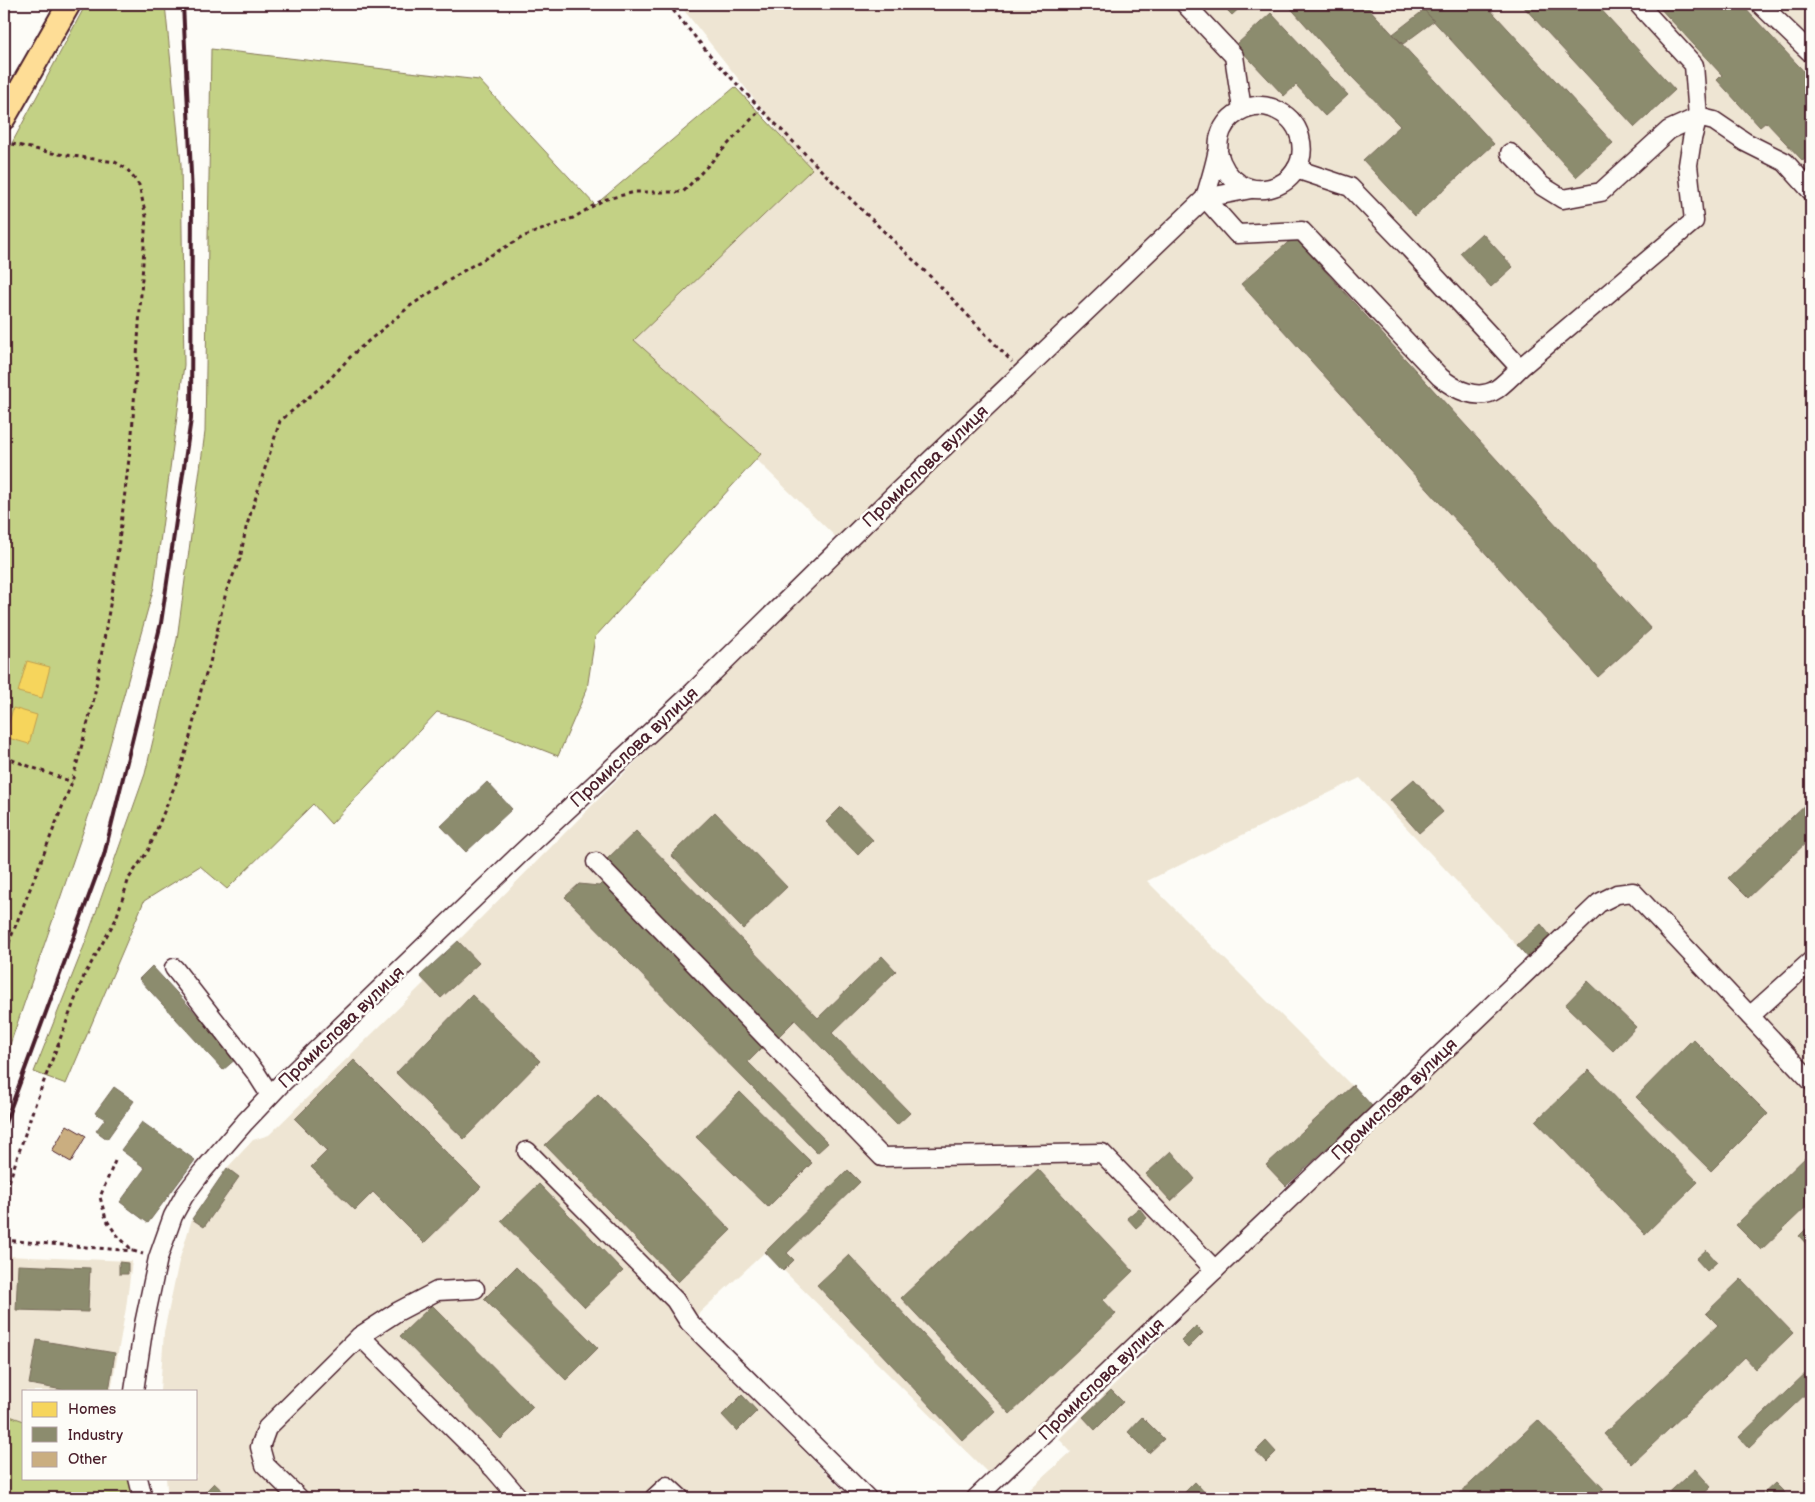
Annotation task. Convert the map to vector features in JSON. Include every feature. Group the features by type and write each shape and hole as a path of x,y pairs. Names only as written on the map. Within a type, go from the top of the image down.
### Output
{"main road":[{"path":"4,118 70,4"}],"street":[{"path":"1185,4 1234,56 1242,109"},
{"path":"1205,198 1237,234 1302,231 1433,370 1453,388 1476,395 1495,391 1694,221 1688,165 1698,117 1694,65 1638,4"},
{"path":"1760,4 1811,53"},
{"path":"1256,106 1269,107 1281,112 1291,120 1298,131 1302,144 1301,156 1296,169 1288,179 1277,186 1264,189 1251,189 1205,198 1218,152 1219,139 1224,126 1232,116 1242,109 1256,106"},
{"path":"1510,153 1542,186 1563,199 1601,192 1669,130 1698,117 1714,121 1745,142 1785,162 1807,179"},
{"path":"1218,152 1221,164 1229,175 1239,184 1251,189"},
{"path":"1296,169 1350,187 1520,368"},
{"name":"Промислова вулиця","path":"134,1390 144,1324 165,1234 184,1196 245,1122 270,1095 519,854 689,696 1205,198"},
{"path":"596,862 882,1157 1102,1153 1215,1270"},
{"name":"Промислова вулиця","path":"976,1498 1599,904 1616,894 1633,892 1811,1081"},
{"path":"1750,1016 1811,961"},
{"path":"174,968 256,1073 270,1095"},
{"path":"527,1151 675,1300 689,1322 867,1498"},
{"path":"299,1498 265,1465 260,1448 267,1428 360,1336 397,1312 437,1290 474,1289"},
{"path":"360,1336 494,1469 519,1498"},
{"path":"138,1480 143,1498"},
{"path":"654,1498 667,1486 680,1498"}],"path":[{"path":"668,4 714,60 761,109 940,286 1022,373"},
{"path":"4,1197 33,1110 84,976 116,919 129,878 148,851 177,780 190,742 226,592 240,559 246,528 280,421 328,381 353,354 410,306 468,268 525,236 573,218 603,200 635,192 683,192 761,109"},
{"path":"4,142 52,153 115,162 127,169 139,185 146,216 132,434 114,582 93,703 72,782 4,955"},
{"path":"4,757 72,782"},
{"path":"115,1161 100,1197 106,1219 116,1234 133,1251"},
{"path":"4,1240 133,1251 158,1258"}],"shaded area":[{"path":"679,4 1811,4 1811,1498 1020,1498 1071,1452 1059,1439 1142,1357 1530,960 1360,778 1147,881 1372,1106 1286,1186 991,1476 765,1252 682,1329 851,1498 171,1498 166,1480 198,1480 198,1390 160,1390 164,1332 179,1261 192,1219 227,1168 253,1140 269,1135 424,983 420,976 458,941 847,548 634,340 812,169 785,141 763,110"},
{"path":"4,1256 132,1261 126,1308 111,1390 22,1390 22,1420 4,1414"}],"green space":[{"path":"86,4 165,4 181,164 184,365 154,587 97,791 4,1062 4,158"},
{"path":"211,49 479,80 595,205 735,87 812,169 634,340 761,454 595,637 587,689 558,756 469,721 437,712 331,824 313,804 227,889 200,866 144,901 66,1084 34,1072 84,946 145,774 177,639 205,432"},
{"path":"4,1414 22,1420 22,1480 129,1480 136,1498 4,1498"}],"building: Homes":[{"path":"27,661 50,667 42,698 18,692"},
{"path":"13,708 37,715 29,744 5,737"}],"building: Industry":[{"path":"1221,4 1244,4 1232,15"},
{"path":"1287,4 1365,4 1494,144 1415,216 1363,160 1400,126 1351,76"},
{"path":"1418,4 1485,4 1613,143 1576,177"},
{"path":"1521,4 1596,4 1675,90 1635,127"},
{"path":"1656,4 1741,4 1811,79 1811,153 1803,161 1766,122 1760,127 1717,80 1722,75"},
{"path":"1424,10 1434,21 1403,44 1393,34"},
{"path":"1271,13 1348,95 1325,116 1296,85 1284,96 1236,45"},
{"path":"1482,233 1513,267 1491,287 1460,253"},
{"path":"1294,237 1651,629 1598,677 1241,284"},
{"path":"1414,779 1443,812 1419,833 1390,800"},
{"path":"487,782 512,809 466,852 441,826"},
{"path":"1811,799 1811,838 1748,898 1728,878"},
{"path":"841,807 873,840 858,855 826,822"},
{"path":"715,812 787,887 743,929 671,855"},
{"path":"636,831 818,1018 882,956 896,971 832,1033 910,1113 897,1125 795,1020 778,1037 606,860"},
{"path":"603,882 764,1046 748,1062 828,1143 817,1153 565,897 579,884 599,886"},
{"path":"1541,924 1553,939 1530,960 1517,945"},
{"path":"458,941 479,963 441,998 420,976"},
{"path":"152,966 237,1058 223,1070 139,979"},
{"path":"1588,981 1636,1027 1613,1051 1565,1005"},
{"path":"472,995 540,1061 464,1139 396,1073"},
{"path":"1693,1039 1768,1114 1711,1171 1636,1097"},
{"path":"354,1060 481,1187 424,1243 373,1192 355,1210 311,1167 327,1151 295,1119"},
{"path":"1589,1070 1698,1182 1645,1234 1536,1121"},
{"path":"1353,1085 1372,1106 1286,1186 1266,1165"},
{"path":"114,1087 134,1101 107,1139 96,1131 105,1119 95,1113"},
{"path":"740,1092 812,1163 768,1207 696,1137"},
{"path":"598,1094 731,1230 678,1282 545,1145"},
{"path":"142,1122 195,1160 148,1223 120,1202 145,1168 121,1150"},
{"path":"1171,1151 1195,1179 1171,1201 1146,1174"},
{"path":"1811,1152 1811,1202 1761,1250 1736,1225"},
{"path":"227,1168 239,1177 204,1227 192,1219"},
{"path":"1038,1169 1133,1271 1103,1300 1116,1314 1010,1414 901,1298"},
{"path":"848,1170 860,1182 787,1253 794,1260 783,1271 765,1252"},
{"path":"539,1184 623,1271 585,1307 501,1221"},
{"path":"1139,1208 1147,1218 1136,1228 1127,1218"},
{"path":"1811,1224 1811,1249 1799,1236"},
{"path":"1706,1250 1717,1262 1707,1271 1696,1259"},
{"path":"849,1255 995,1411 963,1441 817,1285"},
{"path":"119,1262 128,1263 128,1274 119,1274"},
{"path":"18,1265 90,1268 88,1312 16,1310"},
{"path":"516,1267 598,1348 566,1380 484,1299"},
{"path":"1741,1279 1793,1333 1756,1369 1745,1357 1632,1464 1604,1434 1718,1325 1706,1313"},
{"path":"432,1305 533,1407 501,1439 400,1336"},
{"path":"1196,1326 1203,1333 1188,1348 1181,1341"},
{"path":"37,1340 115,1353 109,1390 63,1390 29,1384"},
{"path":"1811,1368 1811,1389 1749,1448 1739,1437"},
{"path":"1111,1390 1123,1402 1095,1430 1083,1417"},
{"path":"742,1395 757,1411 737,1431 722,1415"},
{"path":"1142,1417 1164,1439 1149,1453 1128,1432"},
{"path":"1538,1420 1604,1489 1594,1498 1455,1498"},
{"path":"1266,1441 1276,1452 1266,1462 1256,1451"},
{"path":"1695,1469 1711,1487 1699,1498 1663,1498"},
{"path":"1195,1482 1210,1498 1189,1498 1184,1493"},
{"path":"214,1483 230,1498 199,1498"},
{"path":"1775,1483 1790,1498 1759,1498"}],"building: Other":[{"path":"67,1125 86,1136 71,1162 52,1151"}],"railway":[{"path":"4,1126 104,855 161,623 191,419 192,195 183,4"}]}
